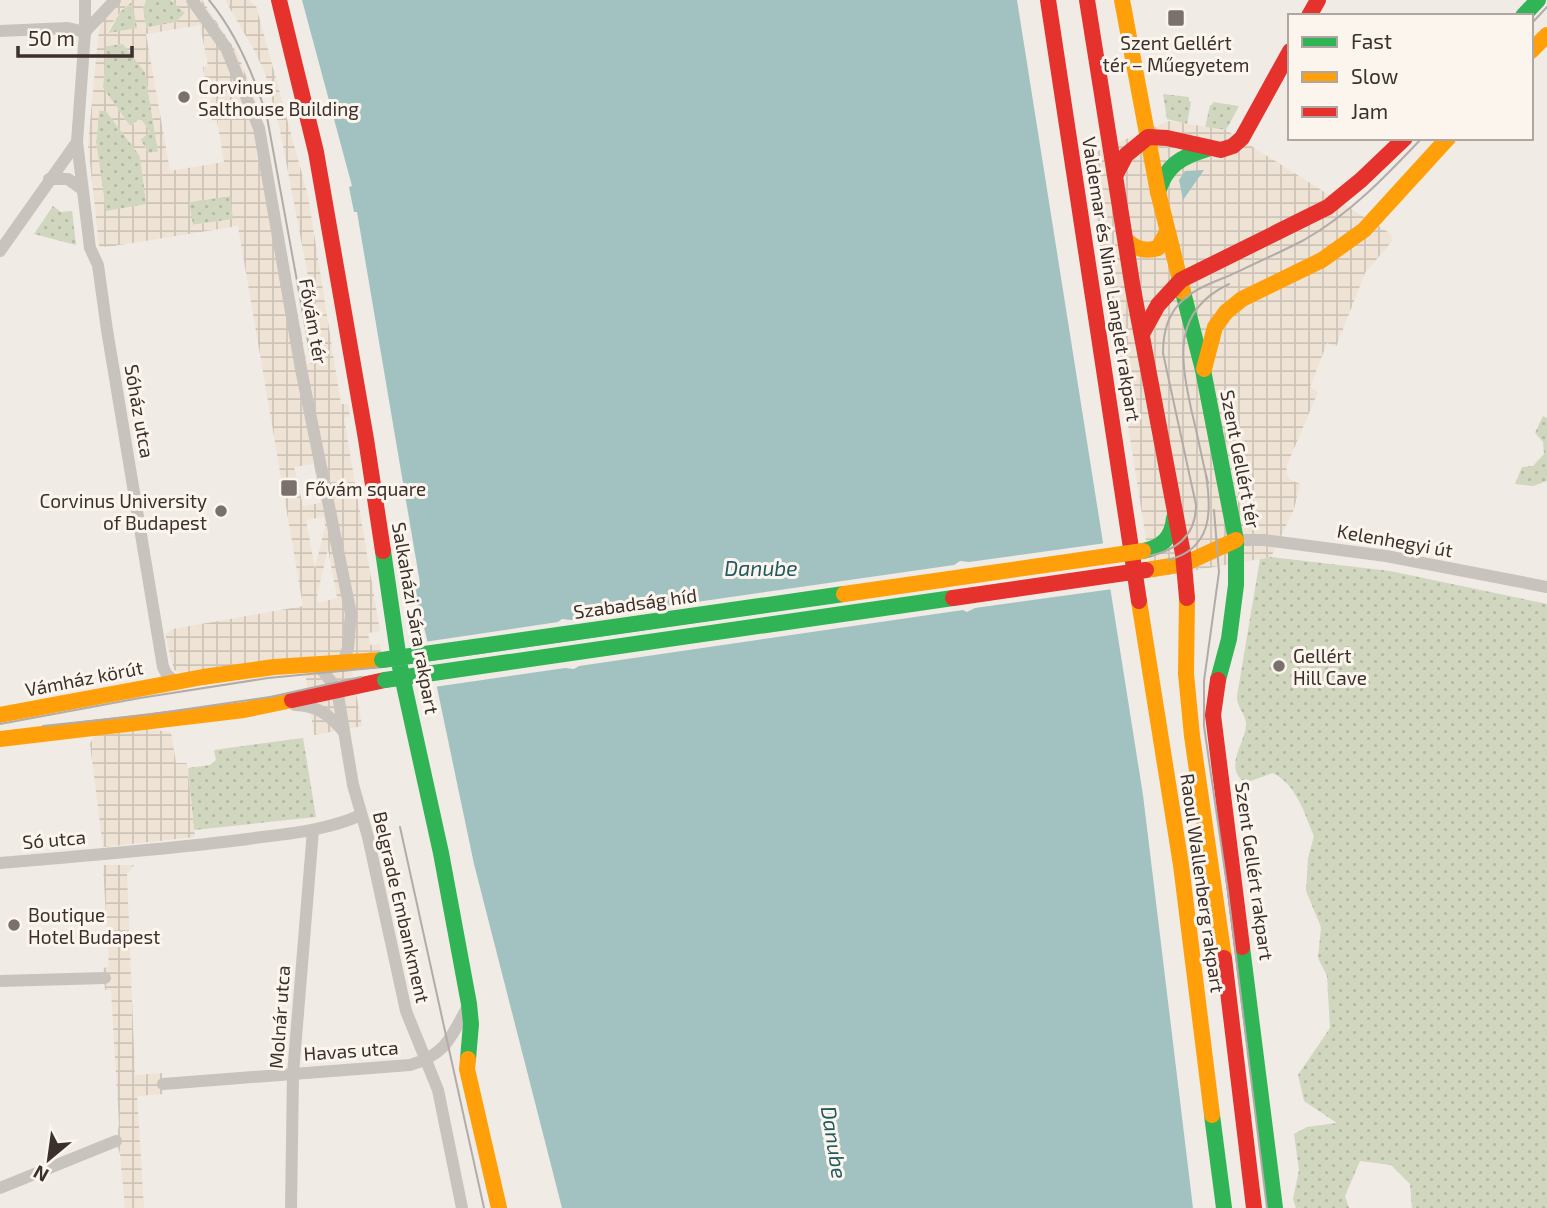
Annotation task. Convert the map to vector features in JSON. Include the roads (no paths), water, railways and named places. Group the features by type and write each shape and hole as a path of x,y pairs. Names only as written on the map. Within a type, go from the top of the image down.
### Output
{"main road":[{"name":"Salkaházi Sára rakpart","path":"267,0 287,32"},
{"name":"Salkaházi Sára rakpart","path":"279,0 316,152 364,426 398,656 441,853 469,1004 471,1024 467,1069 499,1208"},
{"name":"Valdemar és Nina Langlet rakpart","path":"1048,0 1140,567"},
{"path":"1087,0 1126,241 1184,564 1186,674 1192,736 1216,893 1254,1208"},
{"name":"Szent Gellért tér","path":"1122,0 1166,234 1181,280 1203,370 1236,540 1184,564 1140,567"},
{"path":"1525,14 1538,0"},
{"path":"1533,49 1547,35"},
{"path":"1116,174 1126,155 1148,137 1179,141 1208,149 1221,150 1233,146 1242,138 1288,55"},
{"path":"1142,334 1153,312 1169,290 1181,280 1328,207 1403,140"},
{"name":"Szent Gellért tér","path":"1203,370 1215,327 1226,312 1242,299 1322,260 1375,221 1446,140"},
{"path":"1158,192 1162,175 1174,161 1208,149"},
{"path":"1126,155 1135,154 1145,159 1153,168"},
{"path":"1126,241 1137,250 1146,252 1158,248 1166,234"},
{"name":"Szabadság híd","path":"343,663 382,660 1157,549 1171,536 1174,510"},
{"name":"Szent Gellért rakpart","path":"1236,540 1236,585 1229,639 1216,688 1214,739 1237,893 1276,1208"},
{"name":"Szabadság híd","path":"337,689 1140,567"},
{"name":"Raoul Wallenberg rakpart","path":"1140,567 1224,1208"},
{"path":"176,682 274,667 343,663"},
{"name":"Vámház körút","path":"1,711 176,682"},
{"path":"0,739 244,710 337,689"}],"street":[{"path":"85,0 85,32"},
{"path":"85,32 94,0"},
{"path":"85,32 115,0"},
{"name":"Fővám tér","path":"192,0 226,48 259,128 301,369 351,614 348,648 343,663"},
{"path":"0,31 68,28 85,32"},
{"name":"Sóház utca","path":"85,32 76,142 90,248 98,265 163,667 167,675 176,682"},
{"path":"0,251 76,142"},
{"path":"49,179 68,179 82,189"},
{"name":"Kelenhegyi út","path":"1236,540 1269,540 1386,555 1547,587"},
{"path":"311,665 322,670 337,689 345,733"},
{"path":"278,704 307,705 334,719 345,733"},
{"name":"Belgrade Embankment","path":"345,733 406,1011 438,1090 462,1208"},
{"path":"313,830 341,824 361,815"},
{"name":"Só utca","path":"0,863 197,845 313,830"},
{"name":"Molnár utca","path":"291,1208 293,1074 313,830"},
{"path":"0,981 105,978"},
{"name":"Havas utca","path":"163,1084 401,1067 427,1060 448,1044 469,1004"},
{"path":"0,1188 116,1140"}],"water":[{"name":"Danube","path":"302,0 1017,0 1143,795 1193,1208 562,1208 474,864 426,635 413,586 420,583 357,212 354,212 349,187 352,186"},
{"path":"1204,170 1183,200 1179,180 1185,171"}],"tram line":[{"path":"209,0 244,55 267,117 312,363"},
{"path":"1533,22 1547,7"},
{"path":"0,724 268,678 383,667 1144,557 1165,551 1174,547 1187,534 1192,526 1196,505 1163,353 1165,331 1173,311 1198,289 1285,250 1321,230 1367,194 1420,140"},
{"path":"1208,483 1185,375 1184,340 1188,323 1197,309 1210,295 1229,284"},
{"path":"1168,560 1183,555 1193,547 1206,527 1209,502 1206,475"},
{"path":"1214,510 1219,572 1204,681 1204,726 1228,892 1267,1208"},
{"path":"43,726 146,715 270,697 361,677"},
{"path":"400,827 484,1208"}],"place":[{"name":"Szent Gellért tér – Műegyetem","path":"1176,18"},
{"name":"Corvinus Salthouse Building","path":"184,97"},
{"name":"Fővám square","path":"289,488"},
{"name":"Corvinus University of Budapest","path":"221,511"},
{"name":"Gellért Hill Cave","path":"1279,666"},
{"name":"Boutique Hotel Budapest","path":"14,925"}]}
